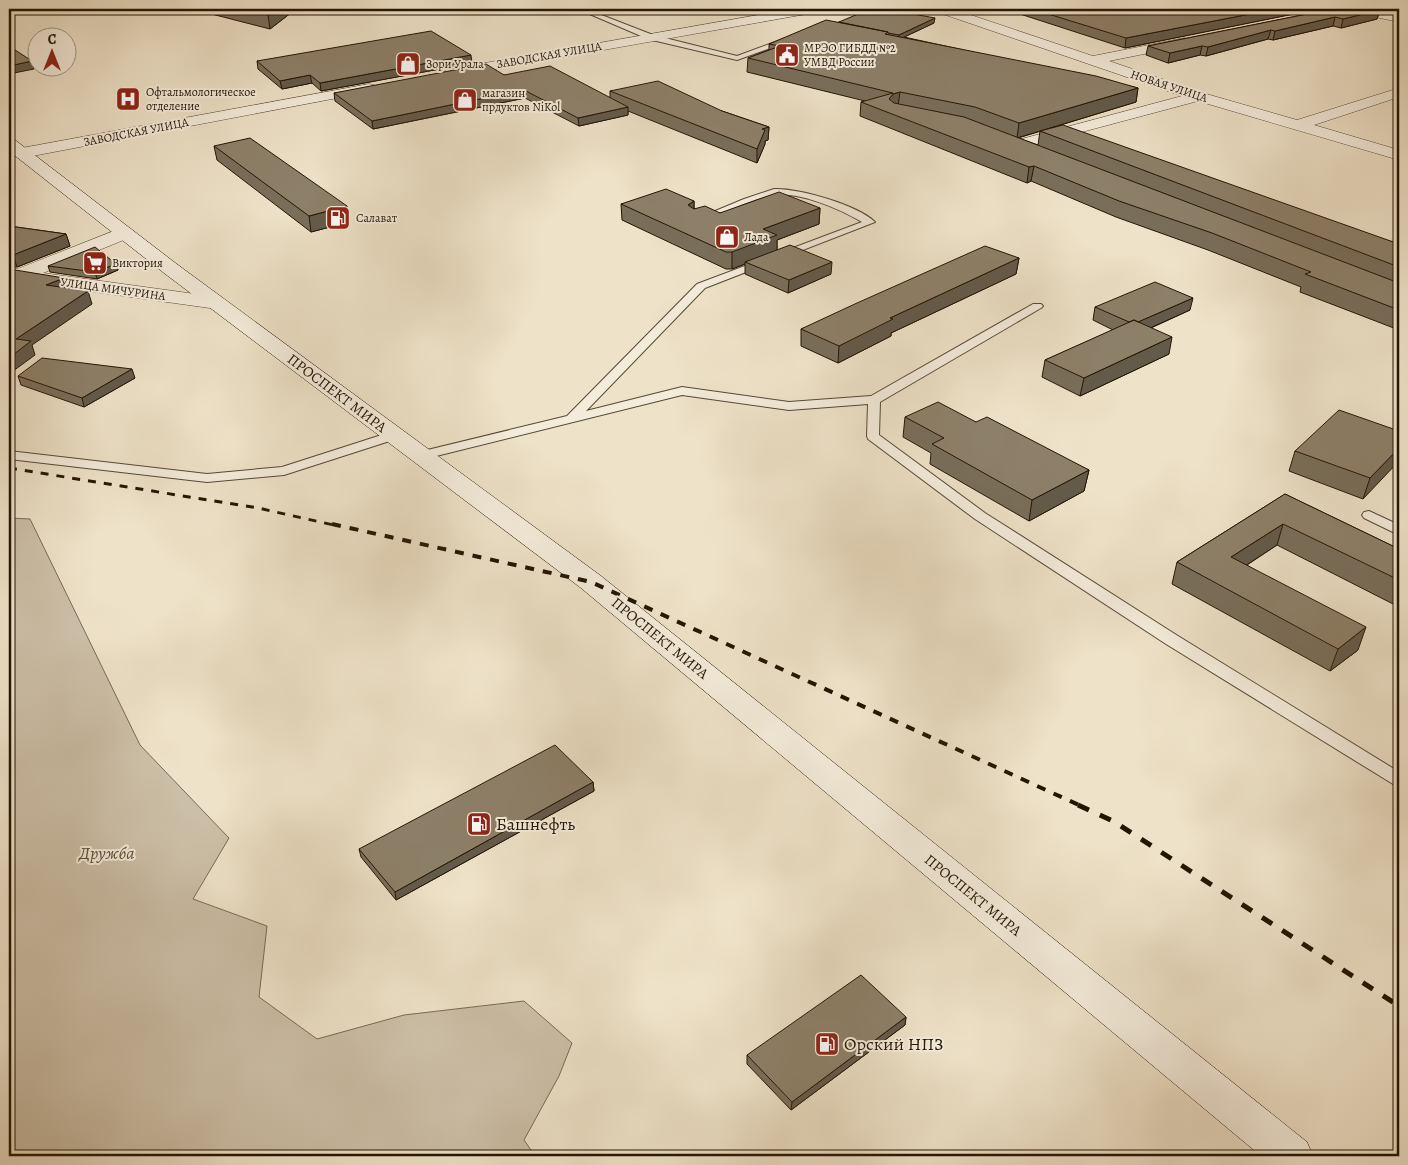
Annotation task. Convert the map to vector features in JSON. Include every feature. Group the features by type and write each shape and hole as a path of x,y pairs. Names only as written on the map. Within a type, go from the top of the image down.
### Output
{"street":[{"name":"ЗАВОДСКАЯ УЛИЦА","path":"438,76 812,9"},
{"name":"НОВАЯ УЛИЦА","path":"941,9 1198,96 1399,155"},
{"path":"1356,9 1399,18"},
{"path":"1093,60 1199,39"},
{"name":"ЗАВОДСКАЯ УЛИЦА","path":"15,148 380,86"},
{"path":"1298,125 1399,92"},
{"path":"1043,156 1007,142 1198,96"},
{"name":"ПРОСПЕКТ МИРА","path":"15,148 420,456 591,582 1292,1156"},
{"path":"14,275 124,232"},
{"name":"УЛИЦА МИЧУРИНА","path":"14,275 217,303"}],"lane":[{"path":"581,9 651,37 737,58 797,37"},
{"path":"571,419 700,286 870,222 856,213 795,193 775,192 695,221"},
{"path":"420,456 682,391 788,406 874,400 1037,306"},
{"path":"874,400 873,436 980,516 1172,640 1399,780"},
{"path":"9,456 207,478 284,471 394,435"},
{"path":"1369,515 1399,531"}],"green space":[{"name":"Дружба","path":"9,518 30,519 140,745 229,838 193,899 267,926 259,997 317,1039 404,1015 524,1001 572,1043 559,1076 524,1140 535,1156 9,1156"}],"building":[{"path":"242,9 276,9 268,15"},
{"path":"870,9 886,9 935,18 899,35 839,22"},
{"path":"1032,9 1276,9 1126,38"},
{"path":"1332,9 1380,10 1343,19 1335,17 1275,31 1271,30 1208,47 1202,46 1170,53 1148,46"},
{"path":"826,20 888,32 885,34 1096,76 1138,88 1019,123 975,107 900,92 893,94 889,99 894,103 964,117 1399,283 1399,310 1305,274 1311,272 1212,233 1119,201 1034,166 1029,167 861,102 893,93 748,58 780,46 769,44"},
{"path":"431,31 471,55 320,83 310,75 280,81 257,61"},
{"path":"9,46 28,58 28,62 9,66"},
{"path":"486,64 504,75 550,66 628,107 578,118 524,90 372,121 334,93"},
{"path":"658,81 722,111 769,127 762,129 765,130 757,149 610,91"},
{"path":"1063,125 1399,244 1399,267 1040,131"},
{"path":"250,138 347,206 309,216 214,146"},
{"path":"666,189 694,201 688,205 694,209 705,206 720,213 779,192 820,208 763,229 777,235 732,252 726,252 621,204"},
{"path":"9,226 66,234 9,255"},
{"path":"790,245 832,262 789,280 745,262"},
{"path":"985,246 1019,258 890,318 893,319 839,346 801,329 857,303"},
{"path":"95,247 116,264 95,272 48,266"},
{"path":"9,269 64,278 46,285 88,291 16,339 31,341 9,358"},
{"path":"1155,282 1193,298 1138,322 1134,320 1129,322 1095,307"},
{"path":"1134,320 1172,337 1084,378 1045,360"},
{"path":"42,358 132,369 82,398 18,376"},
{"path":"938,402 976,422 987,417 1089,470 1032,500 932,444 944,438 905,417"},
{"path":"1339,410 1399,431 1399,448 1370,478 1295,451"},
{"path":"1285,494 1399,549 1399,580 1283,524 1231,557 1366,627 1338,649 1177,562"},
{"name":"Башнефть","path":"555,745 593,782 395,892 359,849"},
{"name":"Орский НПЗ","path":"861,975 906,1017 792,1102 747,1055"}],"railway":[{"path":"9,468 258,508 338,526"},
{"path":"332,524 591,582 1081,806"},
{"path":"1078,805 1113,821 1399,1006"}],"place":[{"name":"МРЭО ГИБДД №2 УМВД России","path":"787,55"},
{"name":"Зори Урала","path":"408,64"},
{"name":"Офтальмологическое отделение","path":"128,99"},
{"name":"магазин прдуктов NiKol","path":"465,100"},
{"name":"Салават","path":"338,218"},
{"name":"Лада","path":"727,237"},
{"name":"Виктория","path":"95,263"},
{"name":"Башнефть","path":"479,824"},
{"name":"Орский НПЗ","path":"827,1044"}]}
